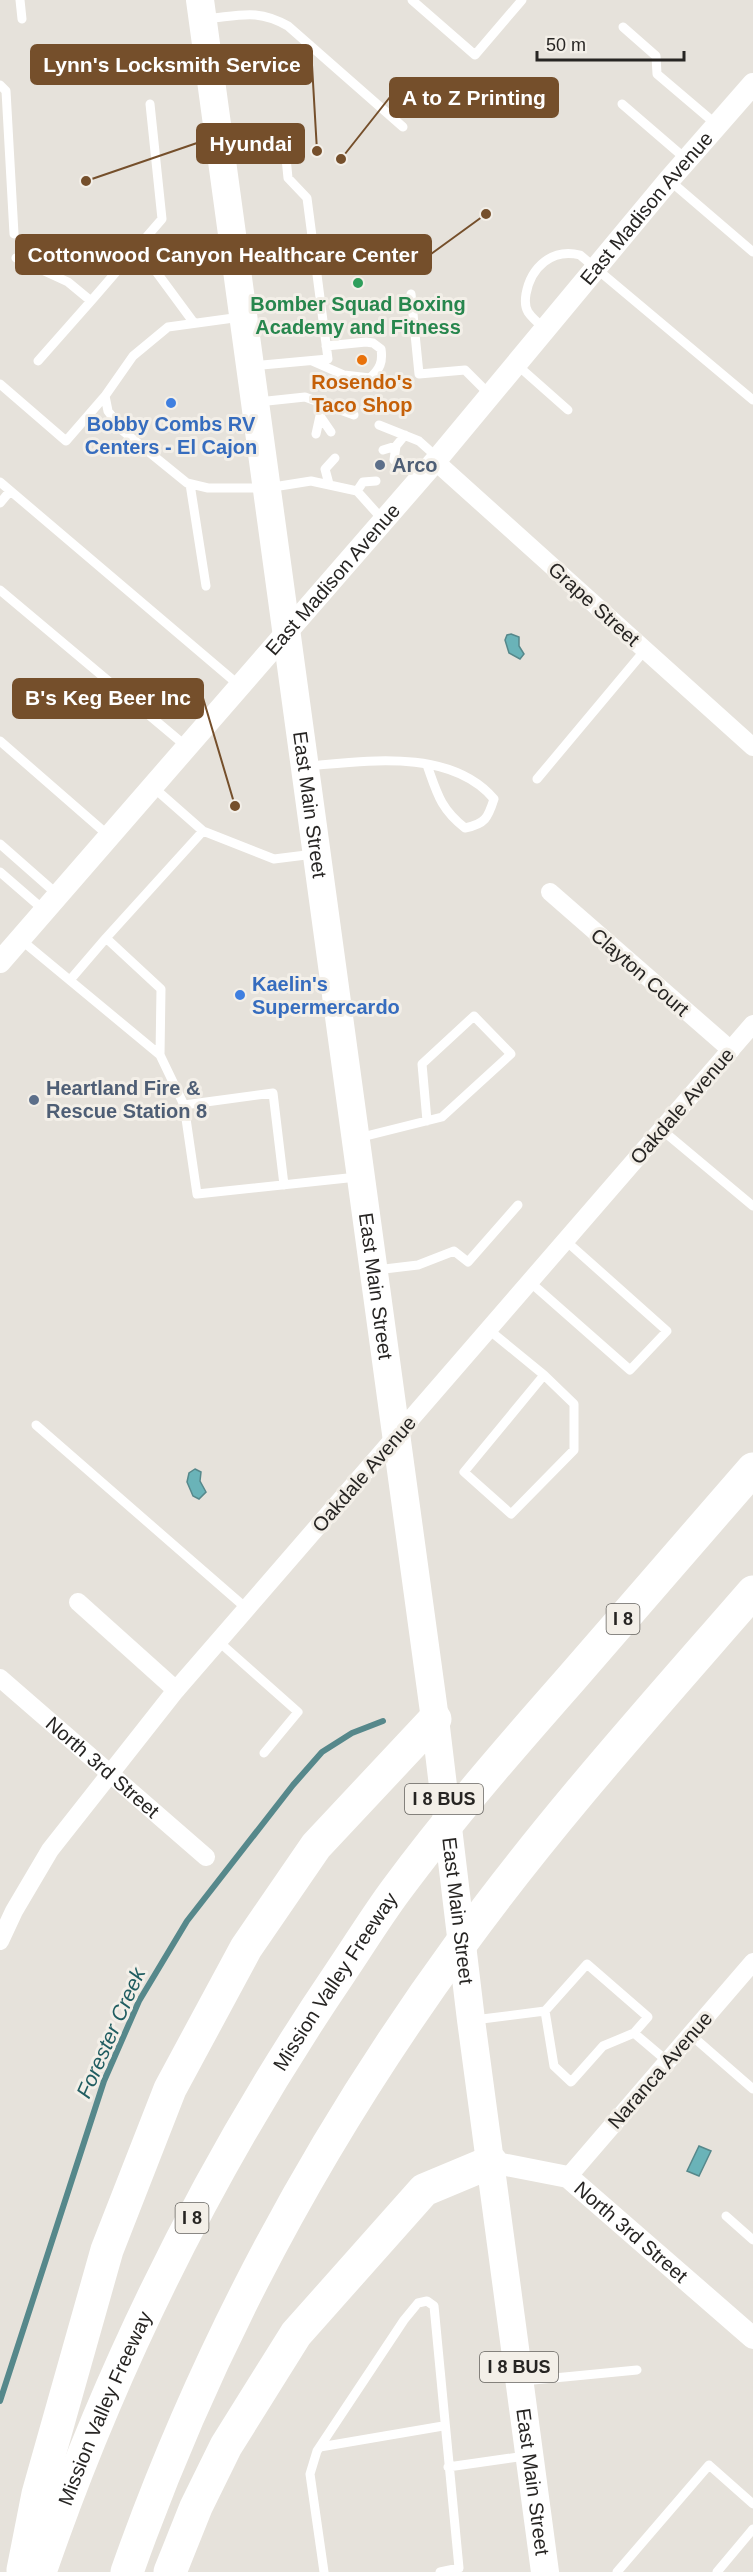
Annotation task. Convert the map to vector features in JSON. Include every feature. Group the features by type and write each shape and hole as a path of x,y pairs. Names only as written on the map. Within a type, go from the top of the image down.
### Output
{"highway":[{"name":"Mission Valley Freeway","path":"40,2572 83,2455 112,2385 184,2234 223,2160 304,2026 396,1891 492,1769 753,1469"},
{"path":"127,2572 185,2421 241,2302 321,2155 422,1998 503,1888 640,1722 753,1592"},
{"path":"22,2572 38,2494 107,2250 170,2089 246,1948 310,1854 435,1719"},
{"path":"170,2572 196,2507 226,2446 296,2334 424,2190 491,2162"}],"main road":[{"name":"East Main Street","path":"202,10 435,1719 471,2020 545,2572"}],"street":[{"name":"East Madison Avenue","path":"0,962 384,520 669,180 753,84"},
{"name":"Grape Street","path":"436,459 753,747"},
{"name":"Clayton Court","path":"550,892 731,1050"},
{"name":"Oakdale Avenue","path":"0,1941 14,1911 50,1850 176,1690 753,1024"},
{"path":"78,1602 176,1690"},
{"name":"North 3rd Street","path":"0,1678 206,1857"},
{"name":"Naranca Avenue","path":"568,2177 753,1962"},
{"name":"North 3rd Street","path":"491,2162 568,2177 748,2330"}],"lane":[{"path":"20,0 22,19"},
{"path":"412,0 475,55 522,0"},
{"path":"202,10 257,14 276,19 288,26 404,127"},
{"path":"623,27 656,56 657,74 717,125"},
{"path":"0,85 6,91 14,234"},
{"path":"38,361 162,219 150,104"},
{"path":"622,104 687,160"},
{"path":"219,137 270,131 280,135 285,148 288,178 308,198 328,358 251,366"},
{"path":"669,180 753,252"},
{"path":"138,247 194,323"},
{"path":"545,330 527,312 525,301 528,280 535,268 554,256 569,253 580,255 753,400"},
{"path":"16,258 68,282 90,301"},
{"path":"411,294 419,374 465,370 490,395"},
{"path":"0,384 66,441 105,396 132,356 168,327 244,317"},
{"path":"310,360 344,375 370,378 378,370 383,359 381,349 374,344 326,345"},
{"path":"516,364 568,410"},
{"path":"105,396 108,411 123,431 190,484 208,488 267,489 306,480 329,484 357,491 384,520"},
{"path":"255,402 305,397 354,415"},
{"path":"316,434 322,403"},
{"path":"320,416 331,432"},
{"path":"379,425 419,441 436,459"},
{"path":"394,460 396,446 405,435"},
{"path":"383,450 396,446"},
{"path":"325,469 335,458"},
{"path":"319,460 325,469 329,484"},
{"path":"357,491 363,482 365,470"},
{"path":"363,482 376,481"},
{"path":"0,482 240,686"},
{"path":"190,484 206,586"},
{"path":"0,503 10,491"},
{"path":"0,590 187,747"},
{"path":"537,779 645,650"},
{"path":"0,741 110,836"},
{"path":"305,766 409,761 450,770 484,786 494,799 489,813 479,825 465,828 453,818 438,798 427,765"},
{"path":"153,786 203,831 274,859 317,854"},
{"path":"70,980 203,831"},
{"path":"0,844 51,903"},
{"path":"0,872 51,903"},
{"path":"106,938 161,989 160,1055"},
{"path":"20,939 160,1055 184,1105 197,1194 361,1176"},
{"path":"356,1139 442,1117 511,1054 474,1016 422,1064 426,1121"},
{"path":"184,1105 273,1093 284,1185"},
{"path":"662,1130 753,1206"},
{"path":"374,1270 418,1265 454,1251 468,1262 518,1205"},
{"path":"530,1282 630,1370 667,1331 566,1241"},
{"path":"489,1330 544,1375 574,1404 574,1450 512,1514 464,1472 544,1375"},
{"path":"36,1425 246,1608"},
{"path":"218,1641 298,1712 264,1753"},
{"path":"471,2020 545,2011 587,1964 648,2017 634,2033 603,2046 572,2082 554,2066 545,2011"},
{"path":"634,2033 667,2061"},
{"path":"691,2034 753,2089"},
{"path":"726,2216 753,2240"},
{"path":"324,2572 310,2474 320,2447 404,2320 418,2303 427,2301 434,2306 448,2467 460,2570 440,2572"},
{"path":"521,2381 637,2370"},
{"path":"320,2447 444,2426"},
{"path":"448,2467 531,2455"},
{"path":"617,2572 709,2465 753,2504"},
{"path":"717,2572 753,2529"}],"water":[{"path":"507,635 519,637 519,646 524,654 520,659 509,653 505,640"},
{"path":"195,1469 201,1472 200,1481 206,1492 199,1499 193,1496 187,1482 189,1473"},
{"path":"699,2146 711,2151 699,2176 687,2171"}],"waterway":[{"name":"Forester Creek","path":"0,2401 104,2081 139,2001 187,1921 293,1785 322,1752 352,1733 383,1721"}],"place":[{"name":"Lynn's Locksmith Service","path":"317,151"},
{"name":"A to Z Printing","path":"341,159"},
{"name":"Hyundai","path":"86,181"},
{"name":"Cottonwood Canyon Healthcare Center","path":"486,214"},
{"name":"Bomber Squad Boxing Academy and Fitness","path":"358,283"},
{"name":"Rosendo's Taco Shop","path":"362,360"},
{"name":"Bobby Combs RV Centers - El Cajon","path":"171,403"},
{"name":"Arco","path":"380,465"},
{"name":"B's Keg Beer Inc","path":"235,806"},
{"name":"Kaelin's Supermercardo","path":"240,995"},
{"name":"Heartland Fire & Rescue Station 8","path":"34,1100"}]}
